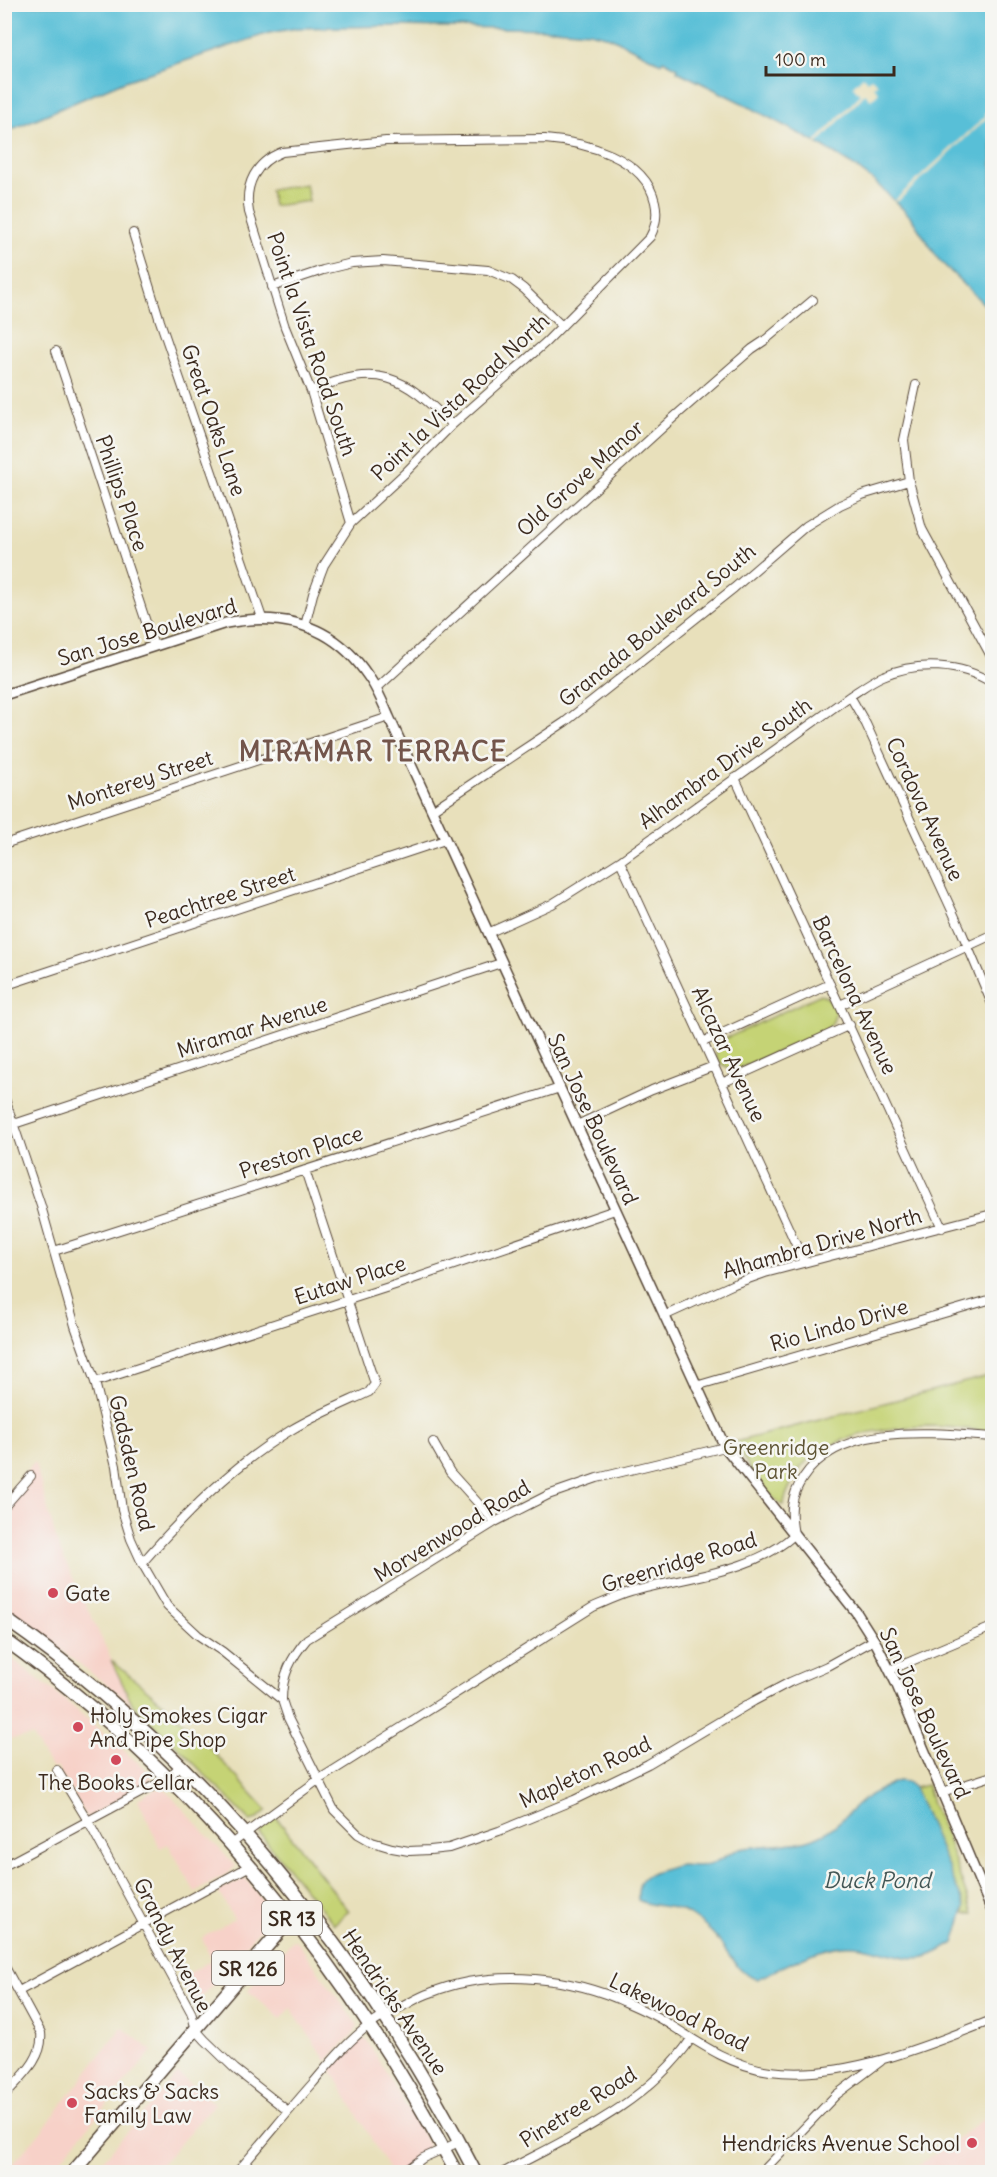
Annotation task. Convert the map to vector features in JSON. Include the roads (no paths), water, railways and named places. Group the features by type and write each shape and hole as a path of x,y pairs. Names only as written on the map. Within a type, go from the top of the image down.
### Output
{"main road":[{"name":"Hendricks Avenue","path":"4,1618 99,1692 180,1766 246,1834 303,1902 364,1983 431,2091 474,2172"},
{"path":"8,1642 22,1632"},
{"name":"Hendricks Avenue","path":"8,1642 85,1702 128,1740 168,1778 250,1866 330,1966 370,2025 416,2098 456,2172"},
{"path":"250,1866 267,1870 280,1885 303,1902"},
{"name":"SR 126","path":"73,2172 303,1902"}],"street":[{"name":"Point la Vista Road North","path":"252,177 263,162 282,152 386,141 549,139 598,150 618,159 645,180 654,195 656,208 654,231 643,247 562,326 452,425 351,523 324,565 313,594 306,626"},
{"name":"Point la Vista Road South","path":"252,177 247,193 249,212 285,327 311,391 351,523"},
{"name":"Great Oaks Lane","path":"133,233 154,304 262,618"},
{"path":"272,287 352,263 382,261 488,270 512,280 524,289 562,326"},
{"name":"Old Grove Manor","path":"375,689 673,418 813,300"},
{"name":"Phillips Place","path":"56,351 154,646"},
{"path":"311,391 351,377 369,376 391,379 416,391 452,425"},
{"path":"916,385 904,432 909,481 922,529 993,657"},
{"name":"Granada Boulevard South","path":"432,810 565,722 734,588 806,526 840,505 862,495 889,485 909,481"},
{"name":"San Jose Boulevard","path":"4,695 226,623 262,618 275,618 306,626 324,634 361,665 390,717 725,1447 856,1612 874,1640 890,1670 993,1911"},
{"name":"Alhambra Drive South","path":"488,933 560,899 620,861 850,696 883,676 918,667 949,667 968,671 993,682"},
{"name":"Cordova Avenue","path":"850,696 866,724 993,1004"},
{"name":"Monterey Street","path":"4,844 390,717"},
{"name":"Barcelona Avenue","path":"735,778 942,1228"},
{"name":"Peachtree Street","path":"4,986 445,840"},
{"name":"Alcazar Avenue","path":"620,861 804,1262"},
{"path":"840,1005 993,935"},
{"name":"Miramar Avenue","path":"14,1124 501,963"},
{"path":"703,1042 831,984"},
{"path":"722,1083 850,1025"},
{"path":"577,1125 652,1090 714,1066"},
{"name":"Preston Place","path":"54,1251 560,1088"},
{"name":"Gadsden Road","path":"4,1096 54,1251 75,1326 95,1382 116,1466 122,1510 130,1539 167,1606 198,1635 282,1700"},
{"path":"142,1563 205,1495 249,1460 299,1425 369,1392 375,1384 305,1170"},
{"name":"Eutaw Place","path":"95,1382 615,1210"},
{"name":"Alhambra Drive North","path":"664,1316 734,1284 804,1262 993,1214"},
{"name":"Rio Lindo Drive","path":"696,1386 993,1299"},
{"path":"794,1535 791,1508 797,1487 816,1462 835,1449 872,1438 898,1434 993,1437"},
{"path":"433,1442 450,1472 495,1522"},
{"name":"Morvenwood Road","path":"282,1700 282,1684 287,1668 308,1639 495,1522 548,1495 597,1478 725,1447"},
{"path":"4,1508 31,1476"},
{"name":"Greenridge Road","path":"231,1844 318,1780 592,1607 631,1592 751,1561 779,1548 794,1535"},
{"path":"890,1670 993,1627"},
{"name":"Mapleton Road","path":"318,1780 334,1810 358,1834 372,1842 409,1851 449,1848 500,1831 574,1800 648,1764 763,1696 827,1666 874,1640"},
{"path":"282,1700 288,1718 318,1780"},
{"path":"4,1866 168,1778 180,1766"},
{"name":"Grandy Avenue","path":"57,1770 88,1821 144,1924 191,2012 196,2030 235,2069 288,2111"},
{"path":"942,1792 993,1776"},
{"path":"19,1991 250,1866"},
{"path":"4,1965 41,2033 41,2049 36,2059 4,2096"},
{"name":"Lakewood Road","path":"237,2172 343,2048 370,2025 385,2016 422,1996 445,1988 485,1980 529,1979 580,1987 614,1998 656,2016 691,2039 742,2064 769,2071 803,2072 834,2069 882,2060 930,2045 993,2020"},
{"name":"Pinetree Road","path":"504,2172 578,2133 633,2098 671,2065 691,2039"},
{"path":"762,2172 836,2096 882,2060"},
{"path":"404,2172 423,2158 459,2142"}],"water":[{"path":"5,5 992,5 992,312 939,260 910,216 875,182 854,166 815,142 677,71 678,68 663,60 661,63 610,37 589,32 554,29 394,26 298,28 269,33 125,81 5,132"},
{"name":"Duck Pond","path":"900,1781 907,1782 914,1788 965,1907 954,1943 936,1953 919,1958 898,1956 864,1947 843,1946 810,1955 757,1979 744,1973 713,1934 691,1916 678,1909 638,1900 640,1883 646,1876 681,1865 708,1865 740,1849 808,1840 829,1830 869,1796"}],"place":[{"name":"Gate","path":"53,1593"},
{"name":"Holy Smokes Cigar And Pipe Shop","path":"78,1727"},
{"name":"The Books Cellar","path":"116,1760"},
{"name":"Sacks & Sacks Family Law","path":"72,2103"},
{"name":"Hendricks Avenue School","path":"972,2143"}],"district":[{"name":"MIRAMAR TERRACE","path":"373,751"}],"park label":[{"name":"Greenridge Park","path":"776,1459"}]}
